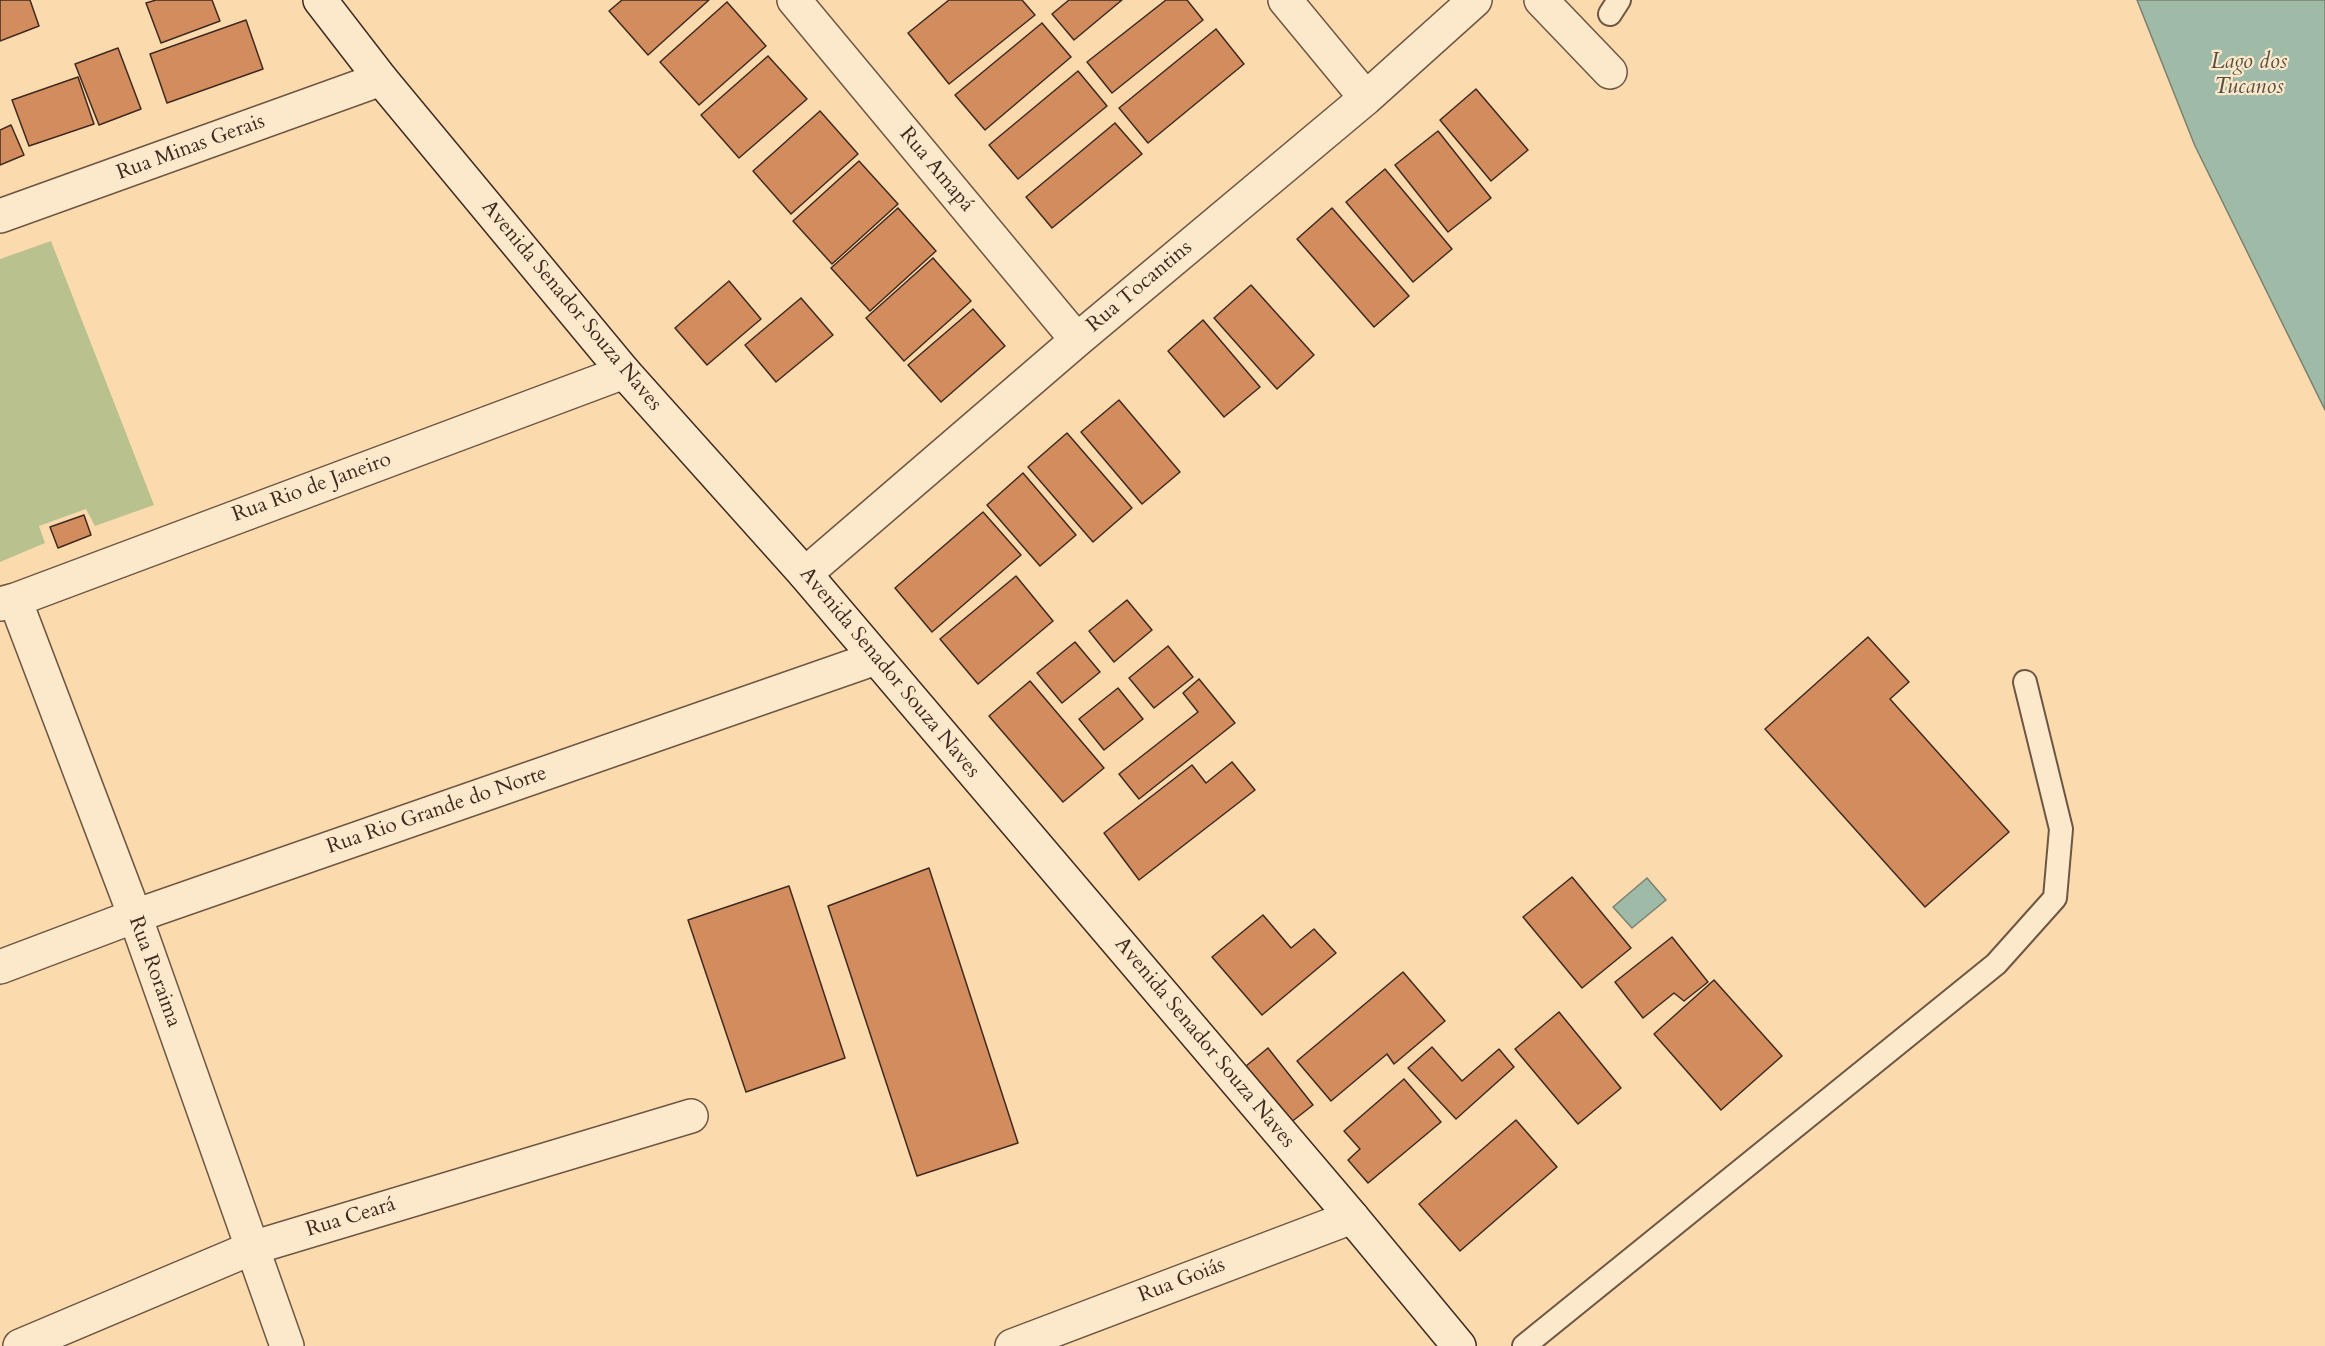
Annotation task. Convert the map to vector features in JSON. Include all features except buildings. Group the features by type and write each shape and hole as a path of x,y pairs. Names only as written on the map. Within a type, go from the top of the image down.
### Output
{"street":[{"name":"Avenida Senador Souza Naves","path":"320,0 381,79 624,372 805,574 1459,1346"},
{"name":"Rua Amapá","path":"794,0 1077,340"},
{"path":"1285,0 1366,98"},
{"name":"Rua Tocantins","path":"805,574 1077,340 1366,98 1475,0"},
{"path":"1541,0 1610,72"},
{"name":"Rua Minas Gerais","path":"0,216 381,79"},
{"name":"Rua Rio de Janeiro","path":"7,602 624,372"},
{"name":"Rua Roraima","path":"7,602 135,916 287,1346"},
{"name":"Rua Rio Grande do Norte","path":"0,967 135,916 876,658"},
{"name":"Rua Ceará","path":"20,1346 252,1248 692,1116"},
{"name":"Rua Goiás","path":"1012,1346 1352,1217"}],"lane":[{"path":"1524,1346 1996,964 2055,898 2061,829 2025,682"}],"green space":[{"path":"51,241 154,505 95,526 86,509 39,526 45,543 0,562 0,259"}],"water":[{"name":"Lago dos Tucanos","path":"2137,0 2325,0 2325,410 2195,146"},
{"path":"1647,878 1666,900 1632,928 1613,907"}]}
